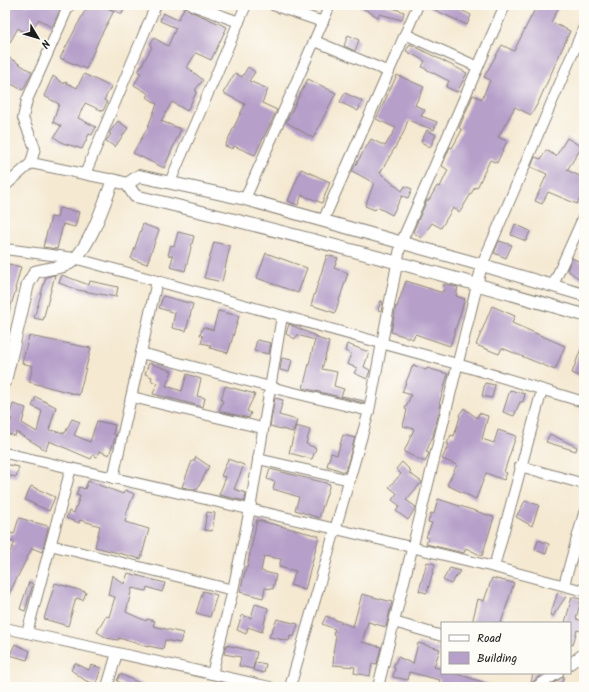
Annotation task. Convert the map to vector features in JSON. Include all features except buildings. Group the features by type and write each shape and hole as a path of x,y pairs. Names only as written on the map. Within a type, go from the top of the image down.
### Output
{"street":[{"path":"5,186 31,163 35,148 23,118 27,100 69,5"},
{"path":"85,174 156,5"},
{"path":"192,5 239,22"},
{"path":"170,182 246,5"},
{"path":"273,5 323,22"},
{"path":"245,199 330,5"},
{"path":"323,221 418,5"},
{"path":"290,687 369,411 396,261 401,243 505,5"},
{"path":"378,687 482,264 584,27"},
{"path":"405,34 478,67"},
{"path":"314,41 389,72"},
{"path":"31,163 113,180 127,184 135,196 237,220 396,261 584,315"},
{"path":"127,184 139,176 245,199 482,264 584,295"},
{"path":"5,381 28,284 35,272 66,265 74,258 91,235 113,180"},
{"path":"553,285 584,216"},
{"path":"5,249 74,258 457,364 584,402"},
{"path":"113,478 157,281"},
{"path":"212,674 233,590 250,510 262,428 282,316"},
{"path":"141,353 369,411"},
{"path":"494,567 520,466 542,390"},
{"path":"132,397 262,428"},
{"path":"5,453 336,529 494,567 584,591"},
{"path":"258,459 350,480"},
{"path":"520,466 584,484"},
{"path":"27,633 70,468"},
{"path":"564,585 584,513"},
{"path":"50,545 233,590"},
{"path":"394,622 441,636"},
{"path":"5,628 270,687"},
{"path":"107,687 117,653"},
{"path":"571,663 584,653"},
{"path":"536,687 556,674"}]}
